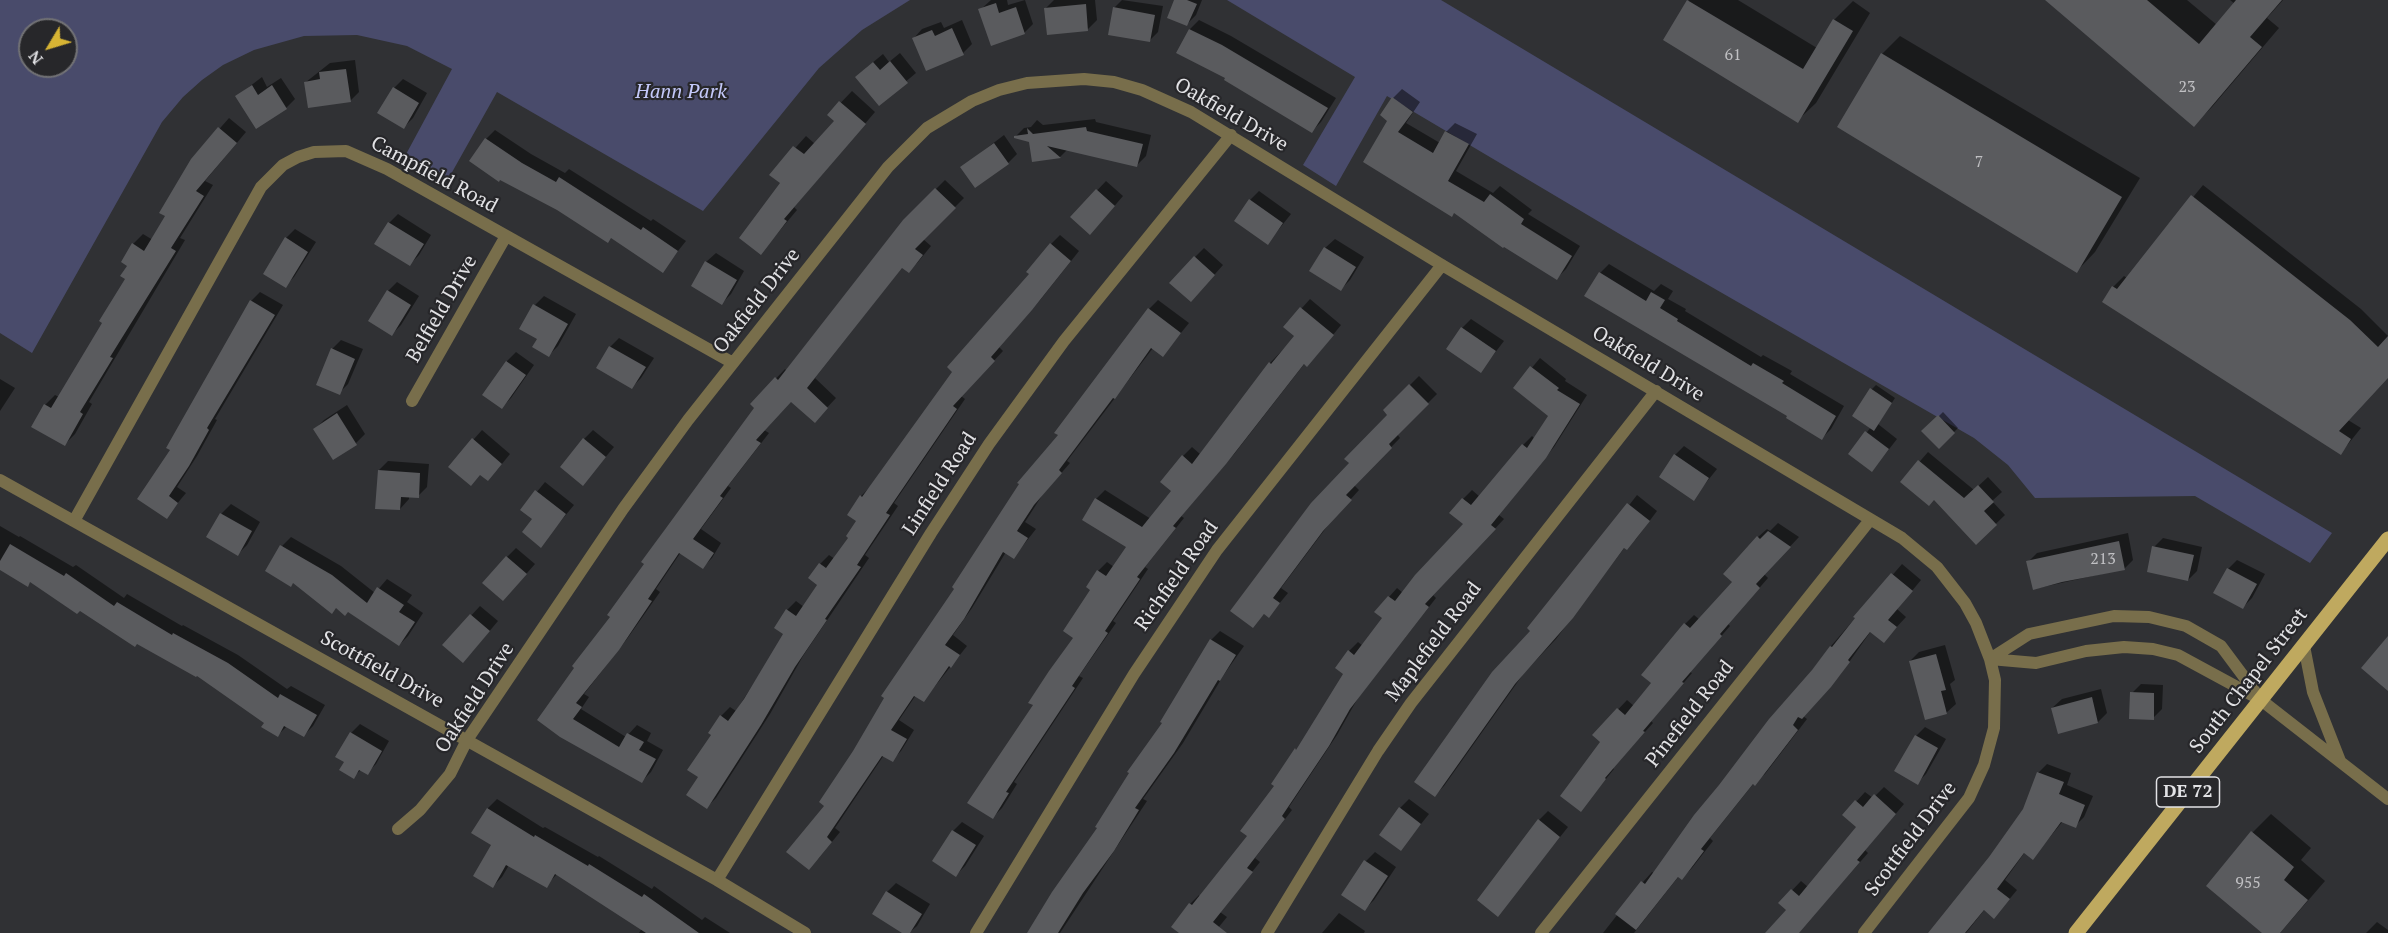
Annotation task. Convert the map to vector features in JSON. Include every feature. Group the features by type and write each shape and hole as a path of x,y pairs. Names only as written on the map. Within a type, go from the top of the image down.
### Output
{"main road":[{"name":"South Chapel Street","path":"2076,933 2388,539"}],"street":[{"name":"Oakfield Drive","path":"398,829 435,794 450,774 467,740 623,510 733,363 888,167 927,128 948,113 999,90 1027,83 1084,79 1142,90 1166,100 1231,135 1442,265 1902,538 1937,567 1965,603 1976,623 1990,659"},
{"name":"Linfield Road","path":"717,880 931,533 995,435 1064,340 1231,135"},
{"name":"Campfield Road","path":"74,521 261,187 283,165 314,152 346,151 387,170 733,363"},
{"name":"Belfield Drive","path":"412,401 506,236"},
{"name":"Richfield Road","path":"976,933 1140,664 1217,550 1442,265"},
{"name":"Maplefield Road","path":"1267,933 1378,751 1411,703 1656,391"},
{"name":"Scottfield Drive","path":"0,480 717,880 805,933"},
{"name":"Pinefield Road","path":"1541,933 1870,520"},
{"path":"1990,659 2029,634 2114,616 2149,618 2186,626 2221,646 2261,700"},
{"path":"2304,646 2313,692 2340,762"},
{"path":"1990,659 2036,663 2107,648 2146,648 2178,655 2261,700 2388,799"},
{"name":"Scottfield Drive","path":"1864,933 1957,815 1977,782 1994,728 1995,680 1990,659"}],"green space":[{"name":"Hann Park","path":"0,0 910,0 862,30 819,68 703,211 497,92 446,183 404,158 452,69 407,46 357,35 304,36 254,50 223,65 202,80 183,97 162,122 32,353 0,333"},
{"path":"1227,0 1441,0 2332,533 2310,563 2195,496 2035,498 2008,465 1974,438 1623,236 1387,96 1336,186 1303,165 1355,77"}],"building":[{"path":"1174,0 1187,0 1197,4 1187,26 1167,18"},
{"path":"1687,0 1803,69 1833,19 1853,31 1798,123 1663,40"},
{"path":"2045,0 2147,0 2199,44 2236,0 2282,0 2250,37 2262,47 2194,127"},
{"path":"996,3 999,13 1016,7 1025,34 991,46 978,9"},
{"path":"1086,4 1088,31 1047,35 1044,8"},
{"path":"1113,7 1155,15 1150,42 1108,35"},
{"path":"952,28 964,55 926,71 912,38 932,30 935,36"},
{"path":"1189,29 1222,45 1328,108 1312,133 1224,80 1225,78 1176,53"},
{"path":"1881,53 2122,197 2077,273 1837,127"},
{"path":"890,61 908,83 879,106 855,77 873,62 880,70"},
{"path":"346,69 351,102 308,108 304,82 320,79 319,72"},
{"path":"252,85 258,95 272,85 287,109 256,129 235,96"},
{"path":"393,87 419,103 404,129 377,113"},
{"path":"1392,97 1413,112 1398,132 1433,153 1445,131 1469,144 1448,181 1484,202 1490,194 1524,219 1521,224 1572,256 1557,280 1503,248 1454,213 1452,217 1363,162 1387,121 1380,115"},
{"path":"839,101 866,124 784,219 787,221 761,255 739,238 780,183 769,175 793,146 804,154 834,121 827,115"},
{"path":"218,127 237,143 196,191 204,196 171,248 176,251 110,357 113,358 80,412 83,414 65,446 31,427 44,404 51,408 102,323 99,321 125,279 120,276 127,266 121,262 132,243 144,251 165,216 159,213 191,159"},
{"path":"1086,127 1087,131 1143,144 1137,167 1047,146 1061,158 1032,162 1029,142 1014,138 1014,136 1028,134 1027,128 1033,134"},
{"path":"485,138 556,182 559,177 641,230 643,227 678,251 663,273 611,238 608,243 557,210 500,180 499,182 469,161"},
{"path":"994,143 1009,164 975,188 960,167"},
{"path":"935,188 956,208 915,249 923,255 909,273 902,268 807,388 828,408 815,423 791,402 756,440 761,443 720,496 723,498 693,539 714,553 703,569 679,553 648,599 652,601 619,650 576,703 582,707 573,719 619,747 627,733 644,742 639,750 656,759 642,783 560,737 537,720 574,668 572,666 610,617 607,615 644,564 641,562 754,408 750,404 775,377 778,380 903,220"},
{"path":"1096,189 1115,206 1090,235 1070,217"},
{"path":"2191,195 2350,320 2378,347 2388,336 2388,378 2339,431 2351,439 2341,455 2102,302 2112,286 2117,289"},
{"path":"1249,199 1283,223 1268,245 1234,221"},
{"path":"388,222 424,244 410,266 374,244"},
{"path":"285,237 308,252 286,288 263,274"},
{"path":"1050,243 1071,261 991,357 995,361 953,406 957,409 886,513 890,515 857,565 861,567 825,619 827,620 795,667 707,809 686,795 698,777 687,770 711,735 708,733 720,715 728,721 744,699 783,634 774,628 786,609 796,616 817,585 808,578 819,563 826,568 848,538 846,536 856,521 847,515 952,372 947,367 1029,274 1026,272"},
{"path":"1324,247 1356,267 1341,291 1309,271"},
{"path":"1194,256 1215,275 1191,302 1169,283"},
{"path":"705,261 737,280 722,305 691,286"},
{"path":"1599,272 1646,301 1651,292 1665,300 1660,308 1678,319 1677,321 1751,366 1753,363 1784,381 1782,383 1836,416 1822,440 1786,418 1787,416 1584,296"},
{"path":"387,290 411,305 392,336 368,321"},
{"path":"250,300 275,315 207,428 209,430 189,466 169,496 178,503 167,519 137,499 170,450 166,448"},
{"path":"533,304 568,324 549,357 532,347 537,339 519,329"},
{"path":"1300,307 1334,335 1307,367 1304,364 1226,464 1173,526 1176,528 1137,577 1140,579 1105,631 1108,633 1072,686 1075,688 1006,792 1009,793 993,819 967,803 1033,705 1028,703 1073,638 1063,631 1090,590 1086,587 1097,570 1106,576 1126,547 1082,520 1095,498 1142,527 1171,491 1160,482 1182,455 1192,464 1269,362 1271,364 1294,336 1283,327"},
{"path":"1148,308 1181,333 1163,357 1151,348 1115,399 1113,398 1059,470 1062,473 1034,505 1017,531 1028,538 1014,559 1003,552 964,619 945,645 960,655 951,668 949,666 924,702 914,696 891,730 907,739 893,762 882,756 827,837 832,842 809,870 786,852 824,806 819,802 853,751 884,698 881,696 954,589 952,587 1019,484 1017,483 1058,435 1054,433"},
{"path":"1461,327 1496,351 1481,373 1446,349"},
{"path":"609,346 646,367 632,389 596,368"},
{"path":"331,348 355,359 340,395 316,385"},
{"path":"506,361 526,375 502,409 482,395"},
{"path":"1530,366 1559,388 1557,390 1580,404 1546,458 1491,525 1496,529 1425,604 1429,607 1350,709 1329,746 1282,816 1285,819 1247,868 1253,872 1213,922 1227,933 1179,933 1171,927 1189,903 1192,905 1247,836 1240,831 1274,786 1271,784 1295,748 1296,750 1343,674 1335,668 1348,650 1354,655 1382,618 1374,612 1388,596 1395,601 1415,575 1463,524 1449,513 1462,498 1471,505 1522,444 1527,448 1548,416 1513,388"},
{"path":"1409,384 1429,404 1389,444 1392,448 1346,495 1352,500 1323,531 1273,598 1280,603 1269,618 1264,614 1253,628 1230,611 1311,503 1349,463 1344,459 1387,415 1383,410"},
{"path":"1870,388 1892,403 1874,431 1852,416"},
{"path":"337,413 357,445 333,460 313,429"},
{"path":"1938,415 1955,433 1939,449 1921,431"},
{"path":"1865,431 1889,449 1872,472 1848,454"},
{"path":"472,438 502,464 488,481 480,475 471,486 448,467"},
{"path":"583,438 606,457 583,486 560,467"},
{"path":"1674,454 1709,478 1694,501 1659,477"},
{"path":"1918,460 1964,498 1978,485 1994,502 1984,511 1997,525 1976,545 1934,500 1929,506 1900,482"},
{"path":"378,470 420,473 419,498 401,497 400,510 375,509"},
{"path":"535,490 566,514 541,548 522,532 532,519 520,510"},
{"path":"1627,503 1650,521 1627,550 1624,548 1573,618 1515,684 1435,797 1414,782 1492,672 1530,631 1527,628"},
{"path":"220,513 252,531 238,556 206,537"},
{"path":"1768,531 1791,547 1756,584 1760,588 1720,634 1722,636 1605,778 1581,812 1560,796 1600,742 1592,735 1617,708 1625,715 1651,683 1641,675 1684,623 1690,628 1732,582 1723,574 1757,536 1760,539"},
{"path":"2119,541 2125,570 2033,590 2026,561"},
{"path":"10,544 64,576 66,573 114,606 117,602 172,635 173,633 228,663 278,698 280,694 317,715 304,737 284,726 278,737 261,727 264,723 197,676 137,644 135,647 80,611 77,614 30,582 28,587 0,570 0,561"},
{"path":"280,545 332,575 367,603 377,587 404,605 399,612 415,622 399,646 348,612 345,616 336,608 332,614 293,583 291,587 265,571"},
{"path":"2152,546 2194,555 2188,581 2147,572"},
{"path":"506,556 527,574 503,601 482,583"},
{"path":"2227,568 2257,584 2243,609 2213,593"},
{"path":"1891,573 1913,591 1888,620 1897,627 1884,643 1870,632 1831,687 1802,719 1798,717 1793,725 1798,730 1755,786 1753,784 1701,849 1704,851 1682,880 1678,877 1636,930 1615,914 1641,881 1645,884 1694,815 1769,719 1830,646 1832,647 1855,618 1853,617"},
{"path":"470,614 490,631 463,663 442,645"},
{"path":"2388,636 2388,691 2361,668"},
{"path":"1210,639 1236,655 1220,681 1218,680 1174,753 1135,808 1139,810 1114,851 1083,893 1058,933 1027,933 1052,892 1097,828 1095,827 1129,773 1127,772 1162,723 1160,722"},
{"path":"1936,654 1946,690 1941,691 1947,714 1925,720 1909,661"},
{"path":"2130,692 2154,693 2154,720 2129,719"},
{"path":"2092,697 2098,723 2058,734 2051,708"},
{"path":"350,732 382,751 368,775 359,770 354,779 339,770 344,762 335,757"},
{"path":"1915,735 1938,748 1918,785 1894,771"},
{"path":"2037,772 2064,782 2059,794 2085,805 2076,828 2061,822 2033,860 2024,853 1997,889 2010,899 1994,919 1984,910 1965,933 1928,933 1989,857 2023,809"},
{"path":"1874,794 1896,814 1857,860 1860,862 1799,933 1765,933 1786,910 1778,903 1791,889 1799,896 1856,827 1842,815 1855,800 1863,807"},
{"path":"1399,807 1421,824 1401,851 1379,835"},
{"path":"487,808 534,837 535,835 588,866 589,864 642,897 644,894 699,933 646,933 555,874 547,888 506,865 493,888 473,876 491,845 471,833"},
{"path":"1538,819 1560,837 1498,917 1477,900"},
{"path":"952,830 976,845 956,877 932,861"},
{"path":"2251,831 2294,867 2284,880 2308,900 2280,933 2262,933 2206,886"},
{"path":"1364,860 1388,876 1365,911 1341,895"},
{"path":"886,891 922,914 910,933 902,933 872,914"}]}
